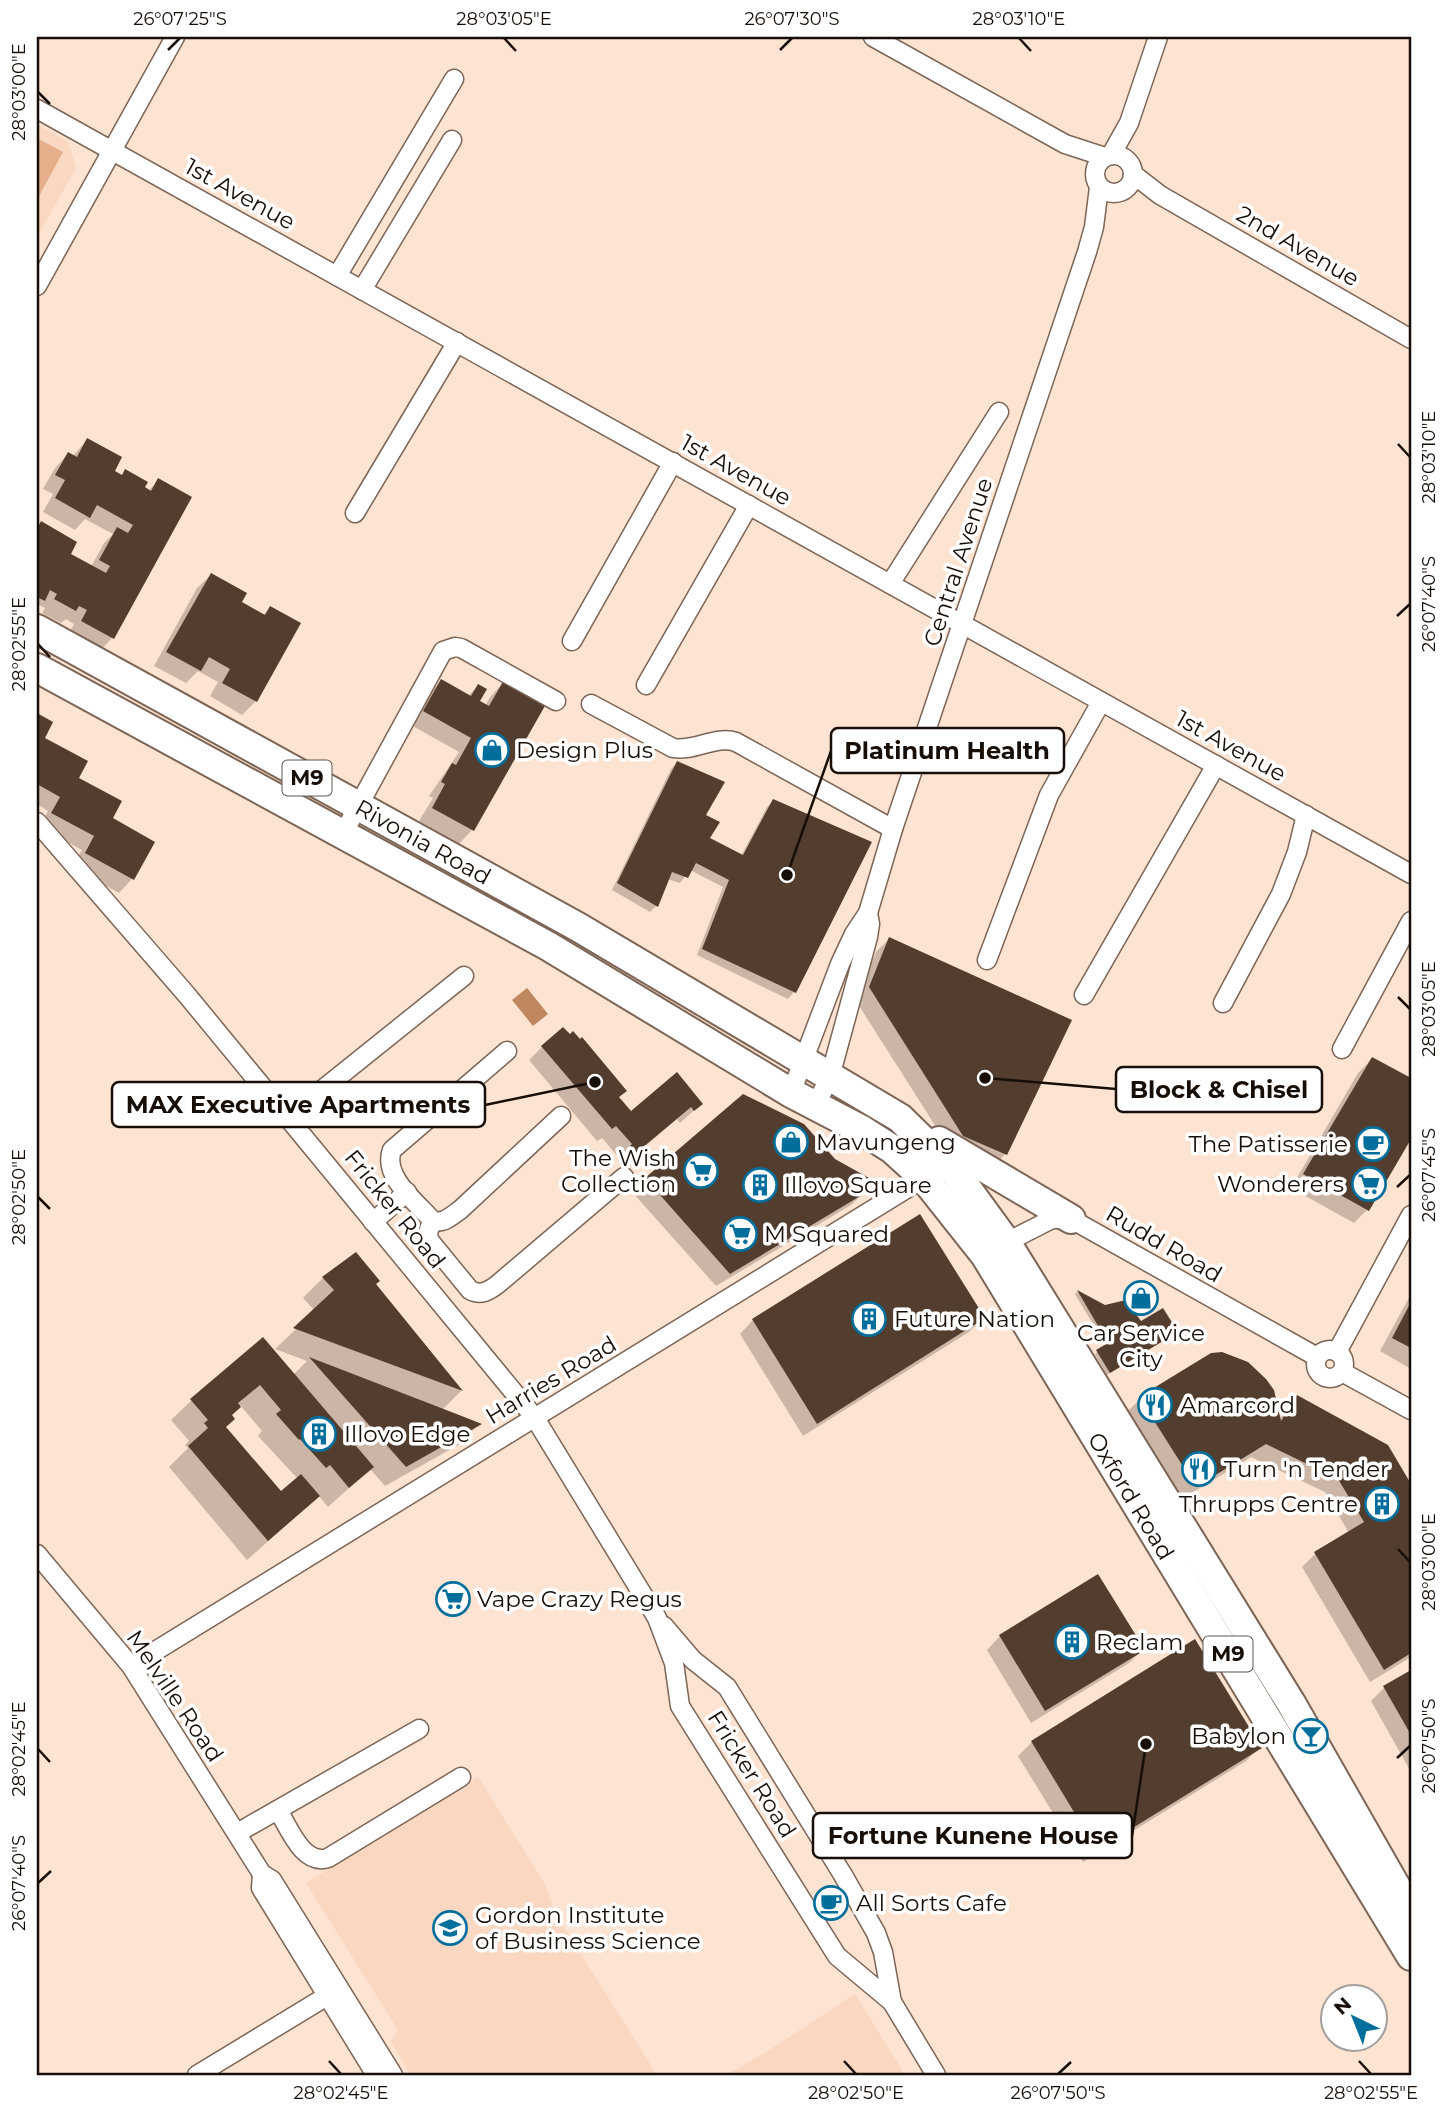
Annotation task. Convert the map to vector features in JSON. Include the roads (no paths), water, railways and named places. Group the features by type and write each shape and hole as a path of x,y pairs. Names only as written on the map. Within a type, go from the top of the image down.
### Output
{"main road":[{"name":"Rivonia Road","path":"37,629 578,926 804,1062"},
{"name":"Rivonia Road","path":"37,668 548,946 803,1099"},
{"name":"Oxford Road","path":"804,1062 900,1118 955,1172 995,1248 1411,1956"},
{"name":"Oxford Road","path":"803,1099 892,1149 995,1248 1291,1703 1411,1913"},
{"path":"900,1118 1071,1219"}],"street":[{"path":"37,286 174,37"},
{"name":"2nd Avenue","path":"873,37 1114,173 1160,195 1411,339"},
{"name":"Central Avenue","path":"803,1099 804,1062 840,964 860,922 868,913 893,829 1158,37"},
{"path":"337,276 454,79"},
{"name":"1st Avenue","path":"37,109 1411,874"},
{"path":"362,290 452,141"},
{"path":"355,513 457,342"},
{"path":"890,583 999,412"},
{"path":"572,641 673,463"},
{"path":"646,685 749,505"},
{"path":"343,834 439,657 449,648 461,648 556,701"},
{"path":"986,960 1049,794 1101,702"},
{"path":"591,704 673,748 685,749 724,740 736,742 893,829"},
{"path":"1084,995 1216,765"},
{"path":"1223,1003 1281,894 1297,852 1306,815"},
{"name":"Fricker Road","path":"37,822 186,994 535,1418 657,1619 693,1660 727,1687 822,1841 876,1933 883,1952 892,2002"},
{"name":"Central Avenue","path":"803,1099 830,1077 868,937 868,913"},
{"path":"1342,1049 1411,921"},
{"path":"287,1118 464,976"},
{"path":"507,1051 392,1150 389,1164 391,1170 407,1192 432,1220 437,1222 449,1218 561,1116"},
{"path":"432,1220 428,1233 434,1248 470,1290 484,1293 624,1177"},
{"name":"Harries Road","path":"131,1667 924,1178"},
{"path":"373,1222 407,1192"},
{"path":"1337,1352 1411,1215"},
{"name":"Rudd Road","path":"995,1248 1052,1219 1071,1219 1317,1357"},
{"path":"1323,1351 1337,1352 1344,1361 1342,1372 1334,1378 1321,1376 1315,1367 1317,1357 1323,1351"},
{"path":"1342,1372 1411,1410"},
{"name":"Melville Road","path":"37,1554 131,1667 262,1874 272,1880 393,2075"},
{"name":"Fricker Road","path":"657,1619 674,1663 680,1706 838,1956 892,2002 936,2075"},
{"path":"237,1833 419,1729"},
{"path":"278,1810 303,1850 314,1860 321,1860 461,1777"},
{"name":"Melville Road","path":"262,1874 261,1888 376,2075"},
{"path":"197,2075 327,1996"}],"place":[{"name":"Design Plus","path":"492,750"},
{"name":"Platinum Health","path":"787,875"},
{"name":"Block & Chisel","path":"985,1078"},
{"name":"MAX Executive Apartments","path":"595,1082"},
{"name":"Mavungeng","path":"791,1142"},
{"name":"The Patisserie","path":"1373,1144"},
{"name":"The Wish Collection","path":"701,1171"},
{"name":"Wonderers","path":"1369,1184"},
{"name":"Illovo Square","path":"760,1185"},
{"name":"M Squared","path":"740,1234"},
{"name":"Car Service City","path":"1141,1298"},
{"name":"Future Nation","path":"869,1319"},
{"name":"Amarcord","path":"1155,1405"},
{"name":"Illovo Edge","path":"319,1434"},
{"name":"Turn 'n Tender","path":"1199,1469"},
{"name":"Thrupps Centre","path":"1382,1504"},
{"name":"Vape Crazy Regus","path":"453,1599"},
{"name":"Reclam","path":"1072,1642"},
{"name":"Babylon","path":"1311,1736"},
{"name":"Fortune Kunene House","path":"1146,1744"},
{"name":"All Sorts Cafe","path":"831,1903"},
{"name":"Gordon Institute of Business Science","path":"450,1928"}]}
